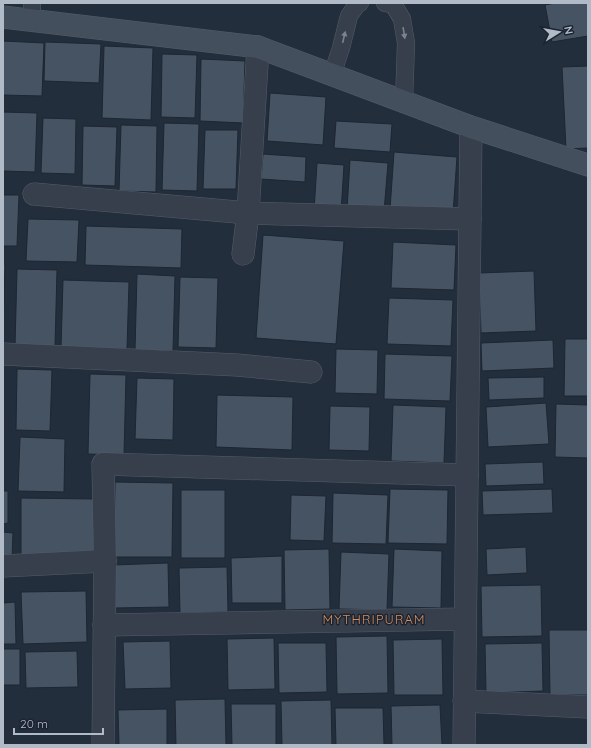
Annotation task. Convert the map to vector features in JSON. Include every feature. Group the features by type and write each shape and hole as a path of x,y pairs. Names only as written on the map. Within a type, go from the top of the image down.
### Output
{"main road":[{"path":"3,17 32,12 258,46 471,127 588,165"}],"street":[{"path":"243,254 248,213 258,46"},
{"path":"464,745 471,127"},
{"path":"34,194 248,213 470,219"},
{"path":"3,354 237,365 311,372"},
{"path":"104,745 104,464 467,475"},
{"path":"3,566 105,561"},
{"path":"104,625 465,619"},
{"path":"464,700 588,707"}],"lane":[{"path":"332,75 349,16 358,3 360,3"},
{"path":"385,3 393,4 402,19 406,43 404,102"}],"building":[{"path":"555,3 588,3 588,36 552,42 545,5"},
{"path":"3,41 44,43 42,96 3,95"},
{"path":"45,42 101,44 99,83 44,81"},
{"path":"104,46 153,48 151,120 102,118"},
{"path":"162,54 197,55 195,118 161,117"},
{"path":"201,59 245,61 243,123 200,121"},
{"path":"588,66 588,148 566,149 562,67"},
{"path":"270,93 326,97 323,145 267,141"},
{"path":"3,112 37,113 35,172 3,171"},
{"path":"43,118 76,119 75,174 41,173"},
{"path":"336,121 392,124 390,152 334,148"},
{"path":"164,123 199,124 197,191 162,190"},
{"path":"121,125 157,126 156,192 119,191"},
{"path":"83,126 117,127 115,186 82,185"},
{"path":"205,130 238,130 236,189 203,189"},
{"path":"394,152 457,157 453,214 390,209"},
{"path":"263,154 306,157 305,182 261,179"},
{"path":"350,160 388,163 384,212 347,210"},
{"path":"317,163 344,165 341,213 314,211"},
{"path":"3,195 19,195 17,246 3,246"},
{"path":"28,219 79,220 77,262 26,261"},
{"path":"86,226 182,229 181,268 85,265"},
{"path":"263,235 344,241 336,344 256,338"},
{"path":"393,242 456,245 454,290 391,288"},
{"path":"3,264 5,264 3,333"},
{"path":"17,269 57,270 55,347 15,346"},
{"path":"534,271 536,331 481,333 479,273"},
{"path":"137,274 175,276 173,351 135,350"},
{"path":"180,277 218,278 216,348 178,347"},
{"path":"63,280 129,282 127,349 61,347"},
{"path":"389,298 453,300 451,346 387,344"},
{"path":"565,339 588,339 588,396 564,396"},
{"path":"553,340 554,368 482,371 481,343"},
{"path":"336,349 378,350 377,394 335,393"},
{"path":"385,354 452,356 450,401 384,399"},
{"path":"17,369 52,370 50,431 16,430"},
{"path":"90,374 126,375 124,455 88,454"},
{"path":"544,377 544,398 489,400 488,378"},
{"path":"137,378 174,379 173,440 135,439"},
{"path":"217,395 293,397 292,450 216,447"},
{"path":"546,403 549,444 488,447 486,407"},
{"path":"556,404 588,405 588,458 555,457"},
{"path":"393,405 446,407 444,463 391,461"},
{"path":"330,406 370,407 369,451 329,450"},
{"path":"20,437 65,439 64,492 18,491"},
{"path":"543,462 544,484 486,486 485,464"},
{"path":"115,482 173,483 172,557 114,557"},
{"path":"390,489 448,490 447,544 388,543"},
{"path":"552,489 553,513 483,515 482,491"},
{"path":"181,490 225,490 225,558 181,558"},
{"path":"3,491 8,491 8,523 3,524"},
{"path":"333,493 388,495 386,544 332,543"},
{"path":"291,495 326,496 324,541 290,540"},
{"path":"21,498 95,499 95,556 21,556"},
{"path":"3,532 13,533 12,560 3,560"},
{"path":"526,547 527,573 487,575 486,549"},
{"path":"329,549 330,609 285,610 284,550"},
{"path":"394,549 442,551 441,608 392,607"},
{"path":"341,552 389,554 387,610 339,609"},
{"path":"282,556 282,603 232,603 231,558"},
{"path":"168,563 169,607 114,608 113,565"},
{"path":"227,567 228,612 180,613 179,568"},
{"path":"541,585 542,636 482,637 481,586"},
{"path":"86,591 87,642 23,644 21,592"},
{"path":"15,602 16,644 3,644 3,603"},
{"path":"549,630 588,630 588,695 550,695"},
{"path":"387,636 388,693 337,694 336,637"},
{"path":"274,638 275,689 228,690 227,639"},
{"path":"442,639 443,695 394,695 393,640"},
{"path":"170,641 171,688 125,689 123,642"},
{"path":"278,643 326,643 327,692 279,693"},
{"path":"542,643 543,691 486,693 485,644"},
{"path":"3,649 20,649 20,685 3,685"},
{"path":"77,651 78,687 26,688 25,652"},
{"path":"225,699 226,745 176,745 175,700"},
{"path":"331,700 332,745 282,745 281,701"},
{"path":"231,704 276,704 276,745 232,745"},
{"path":"440,705 442,745 392,745 391,706"},
{"path":"335,708 383,708 384,745 336,745"},
{"path":"167,709 167,745 119,745 118,710"}],"district":[{"name":"MYTHRIPURAM","path":"374,619"}]}
